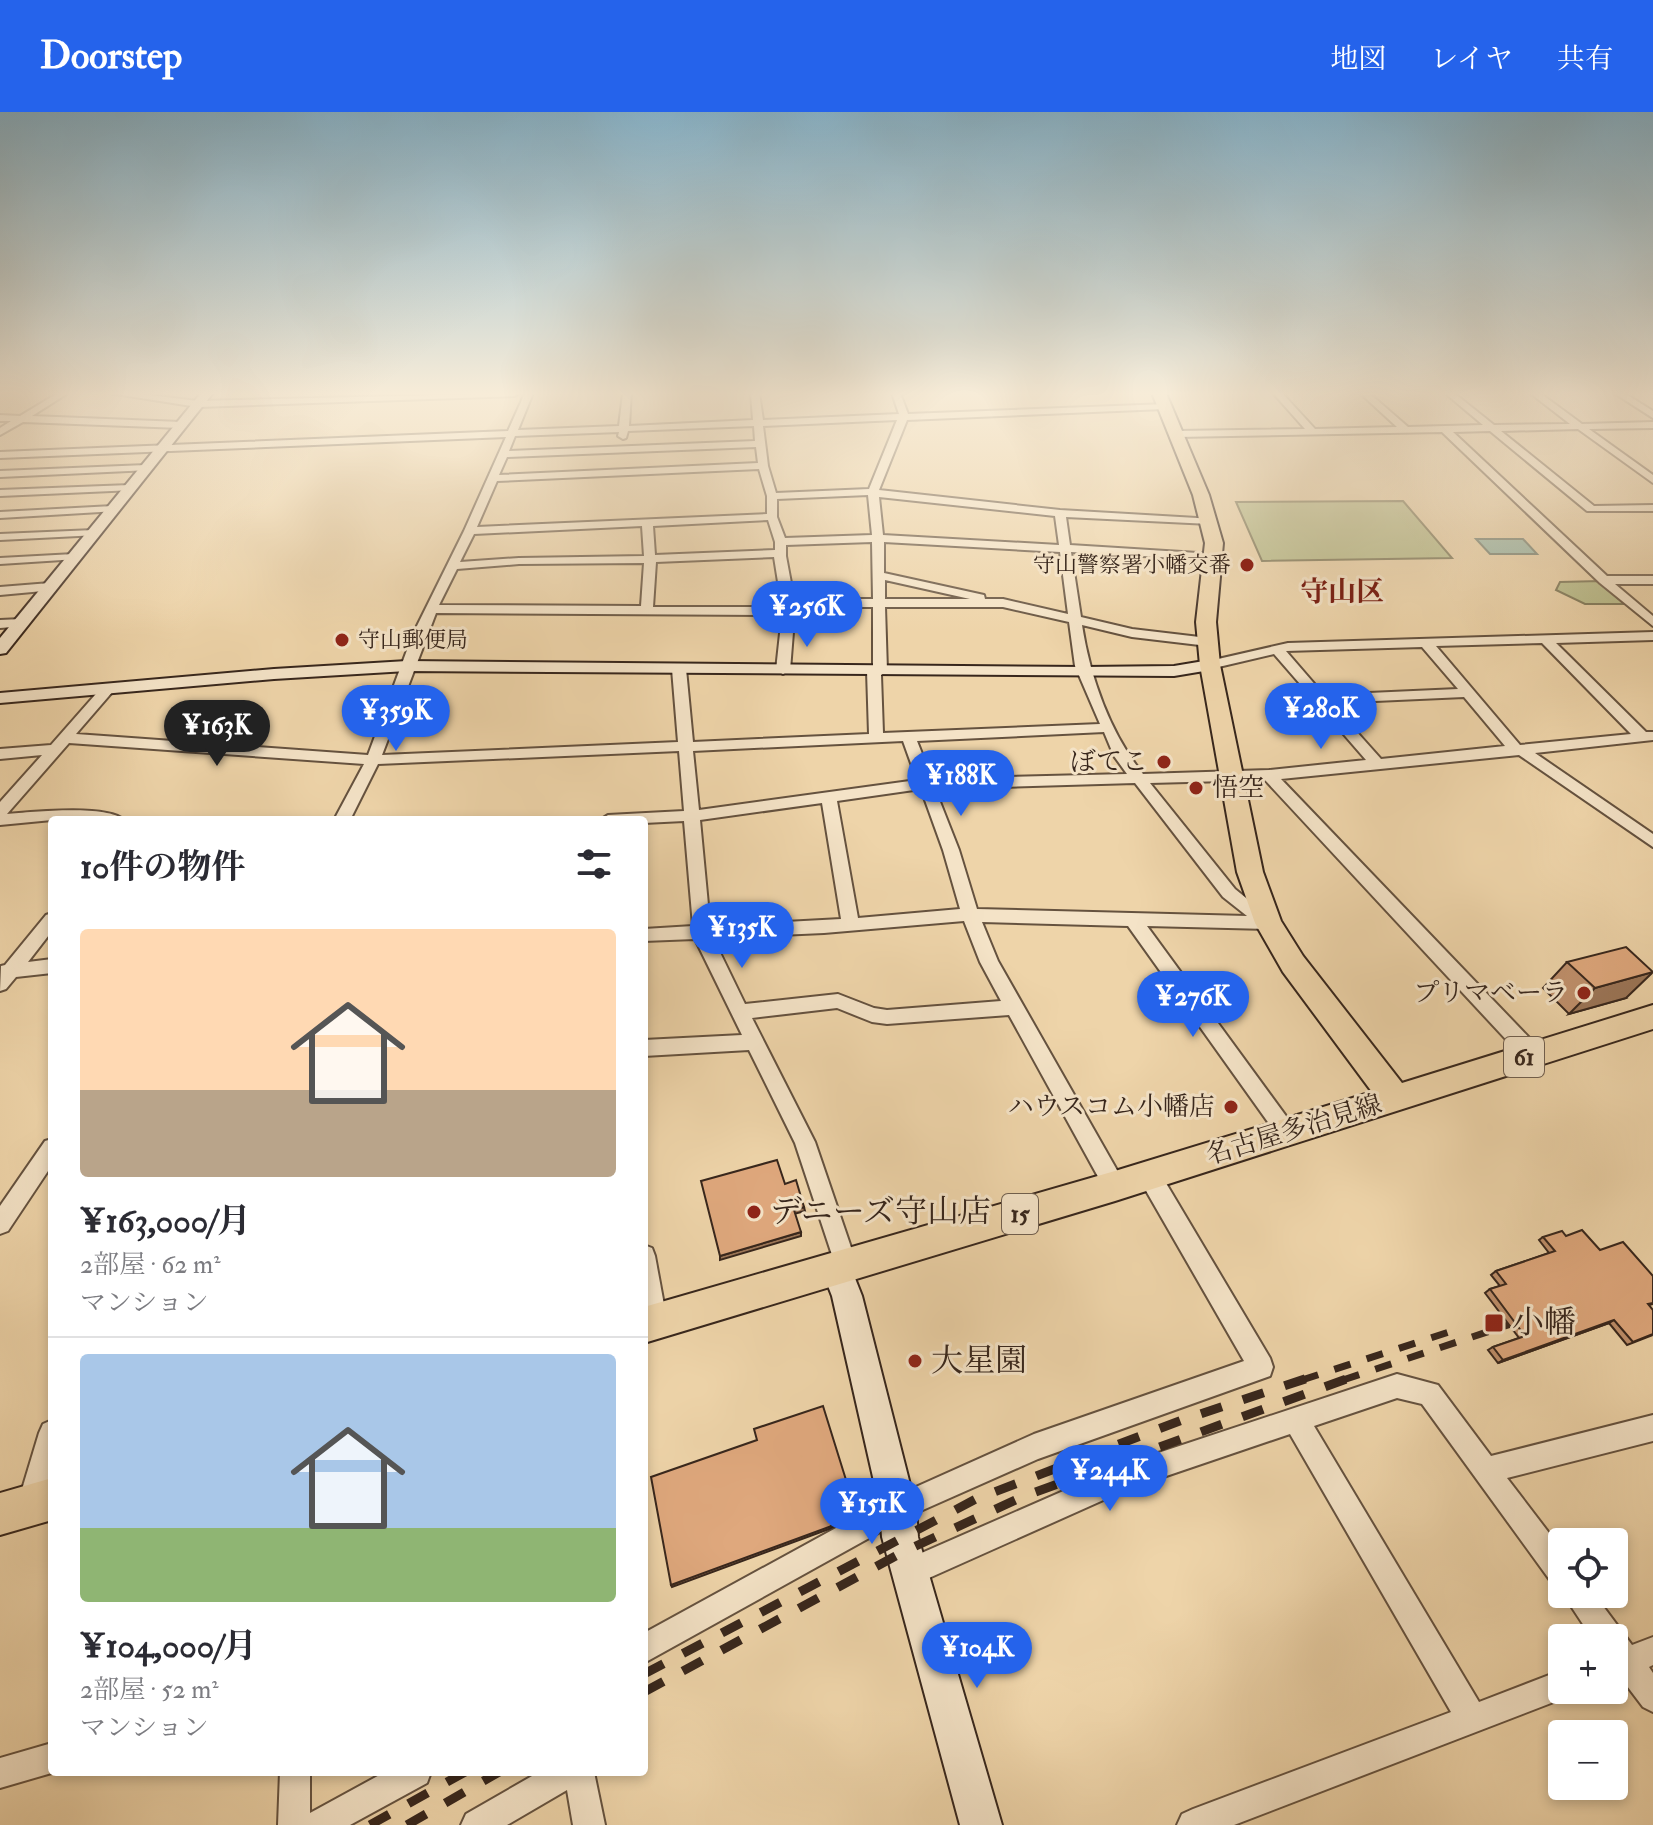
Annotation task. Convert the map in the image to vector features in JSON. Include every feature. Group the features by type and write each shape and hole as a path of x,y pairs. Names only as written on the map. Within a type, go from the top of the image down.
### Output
{"main road":[{"name":"名古屋多治見線","path":"650,1323 1287,1133 1398,1103 1293,964 1268,923 1250,872 1209,653 1206,622 1214,557 1210,521 1191,473"},
{"name":"61","path":"1398,1103 1653,1017"}],"street":[{"path":"0,649 142,473"},
{"path":"344,816 373,760 407,666 494,473"},
{"path":"492,478 587,473"},
{"path":"765,473 772,496 772,517 780,548 788,607 783,670"},
{"path":"876,738 880,605 873,492 881,473"},
{"path":"1491,473 1653,622"},
{"path":"1547,473 1591,509 1653,508"},
{"path":"0,493 130,488"},
{"path":"772,496 873,492 1060,513 1210,521"},
{"path":"0,515 113,509"},
{"path":"1060,513 1085,672 1121,756 1229,893 1268,923"},
{"path":"470,531 772,517"},
{"path":"647,523 650,559 647,610"},
{"path":"0,537 94,533"},
{"path":"453,566 519,561 650,559 878,538 1214,557"},
{"path":"0,561 74,557"},
{"path":"877,575 1209,653 1653,636"},
{"path":"1604,580 1653,580"},
{"path":"0,591 50,587"},
{"path":"433,609 647,610 1003,603"},
{"path":"0,624 21,623"},
{"path":"1545,639 1648,737"},
{"path":"1426,643 1520,751 1650,837"},
{"path":"1277,649 1377,764"},
{"path":"0,698 274,674 407,666 1174,671 1209,653"},
{"path":"679,669 703,933 738,1012 805,1142 841,1266 852,1326 898,1508 900,1537 981,1825"},
{"path":"0,812 107,690"},
{"path":"1321,699 1468,693"},
{"path":"0,754 59,744 373,760 1108,728"},
{"path":"908,736 989,962 1115,1186"},
{"path":"648,818 691,816 925,784 1269,775 1648,737"},
{"path":"1269,775 1533,1055"},
{"path":"829,798 850,923"},
{"path":"0,820 48,816"},
{"path":"51,816 74,816"},
{"path":"648,935 970,915 1268,923"},
{"path":"1134,921 1287,1133"},
{"path":"4,975 48,924"},
{"path":"4,975 48,967"},
{"path":"738,1012 838,1001 872,1015 887,1017 1014,1007"},
{"path":"648,1048 754,1042"},
{"path":"0,1224 48,1154"},
{"path":"648,1647 898,1508 1034,1447 1261,1367 1149,1175"},
{"path":"648,1301 650,1323"},
{"path":"911,1572 1125,1477 1297,1422 1397,1386 1429,1394 1548,1554"},
{"path":"1297,1422 1471,1717"},
{"path":"1486,1470 1653,1428"},
{"path":"27,1506 48,1445"},
{"path":"1588,1608 1601,1624"},
{"path":"1628,1658 1653,1697"},
{"path":"1193,1825 1548,1690"},
{"path":"0,1773 48,1759"},
{"path":"294,1825 295,1776"},
{"path":"319,1825 409,1776"},
{"path":"477,1825 562,1776"},
{"path":"580,1776 589,1825"}],"green space":[{"path":"1403,501 1452,558 1262,561 1236,502"},
{"path":"1600,581 1624,604 1585,604 1556,590 1560,582"}],"shaded area":[{"path":"1476,539 1523,539 1537,554 1490,554"}],"building":[{"path":"1626,947 1653,972 1595,988 1567,962"},
{"name":"デニーズ守山店","path":"777,1160 785,1184 796,1180 804,1207 794,1210 801,1232 720,1256 701,1181"},
{"path":"1582,1230 1600,1250 1623,1242 1653,1276 1653,1303 1648,1304 1653,1310 1653,1334 1633,1342 1614,1320 1503,1360 1493,1347 1525,1336 1490,1289 1506,1284 1496,1271 1555,1251 1543,1237 1562,1231 1566,1236"},
{"path":"823,1406 856,1512 829,1527 671,1585 651,1477 757,1440 754,1429"}],"railway":[{"path":"1622,1273 1653,1263"},
{"path":"1349,1378 1532,1317"},
{"path":"1302,1380 1452,1331"},
{"path":"1302,1380 1308,1378"},
{"path":"648,1690 905,1551 1022,1497 1349,1378"},
{"path":"1343,1380 1349,1378"},
{"path":"648,1672 976,1499 1182,1420 1302,1380"},
{"path":"370,1825 458,1776"},
{"path":"407,1825 492,1776"}],"place":[{"name":"守山警察署小幡交番","path":"1247,565"},
{"name":"守山郵便局","path":"342,640"},
{"name":"ぼてこ","path":"1164,762"},
{"name":"悟空","path":"1196,788"},
{"name":"プリマベーラ","path":"1584,993"},
{"name":"ハウスコム小幡店","path":"1231,1107"},
{"name":"デニーズ守山店","path":"754,1212"},
{"name":"小幡","path":"1494,1323"},
{"name":"大星園","path":"915,1361"}],"district":[{"name":"守山区","path":"1342,592"}]}
